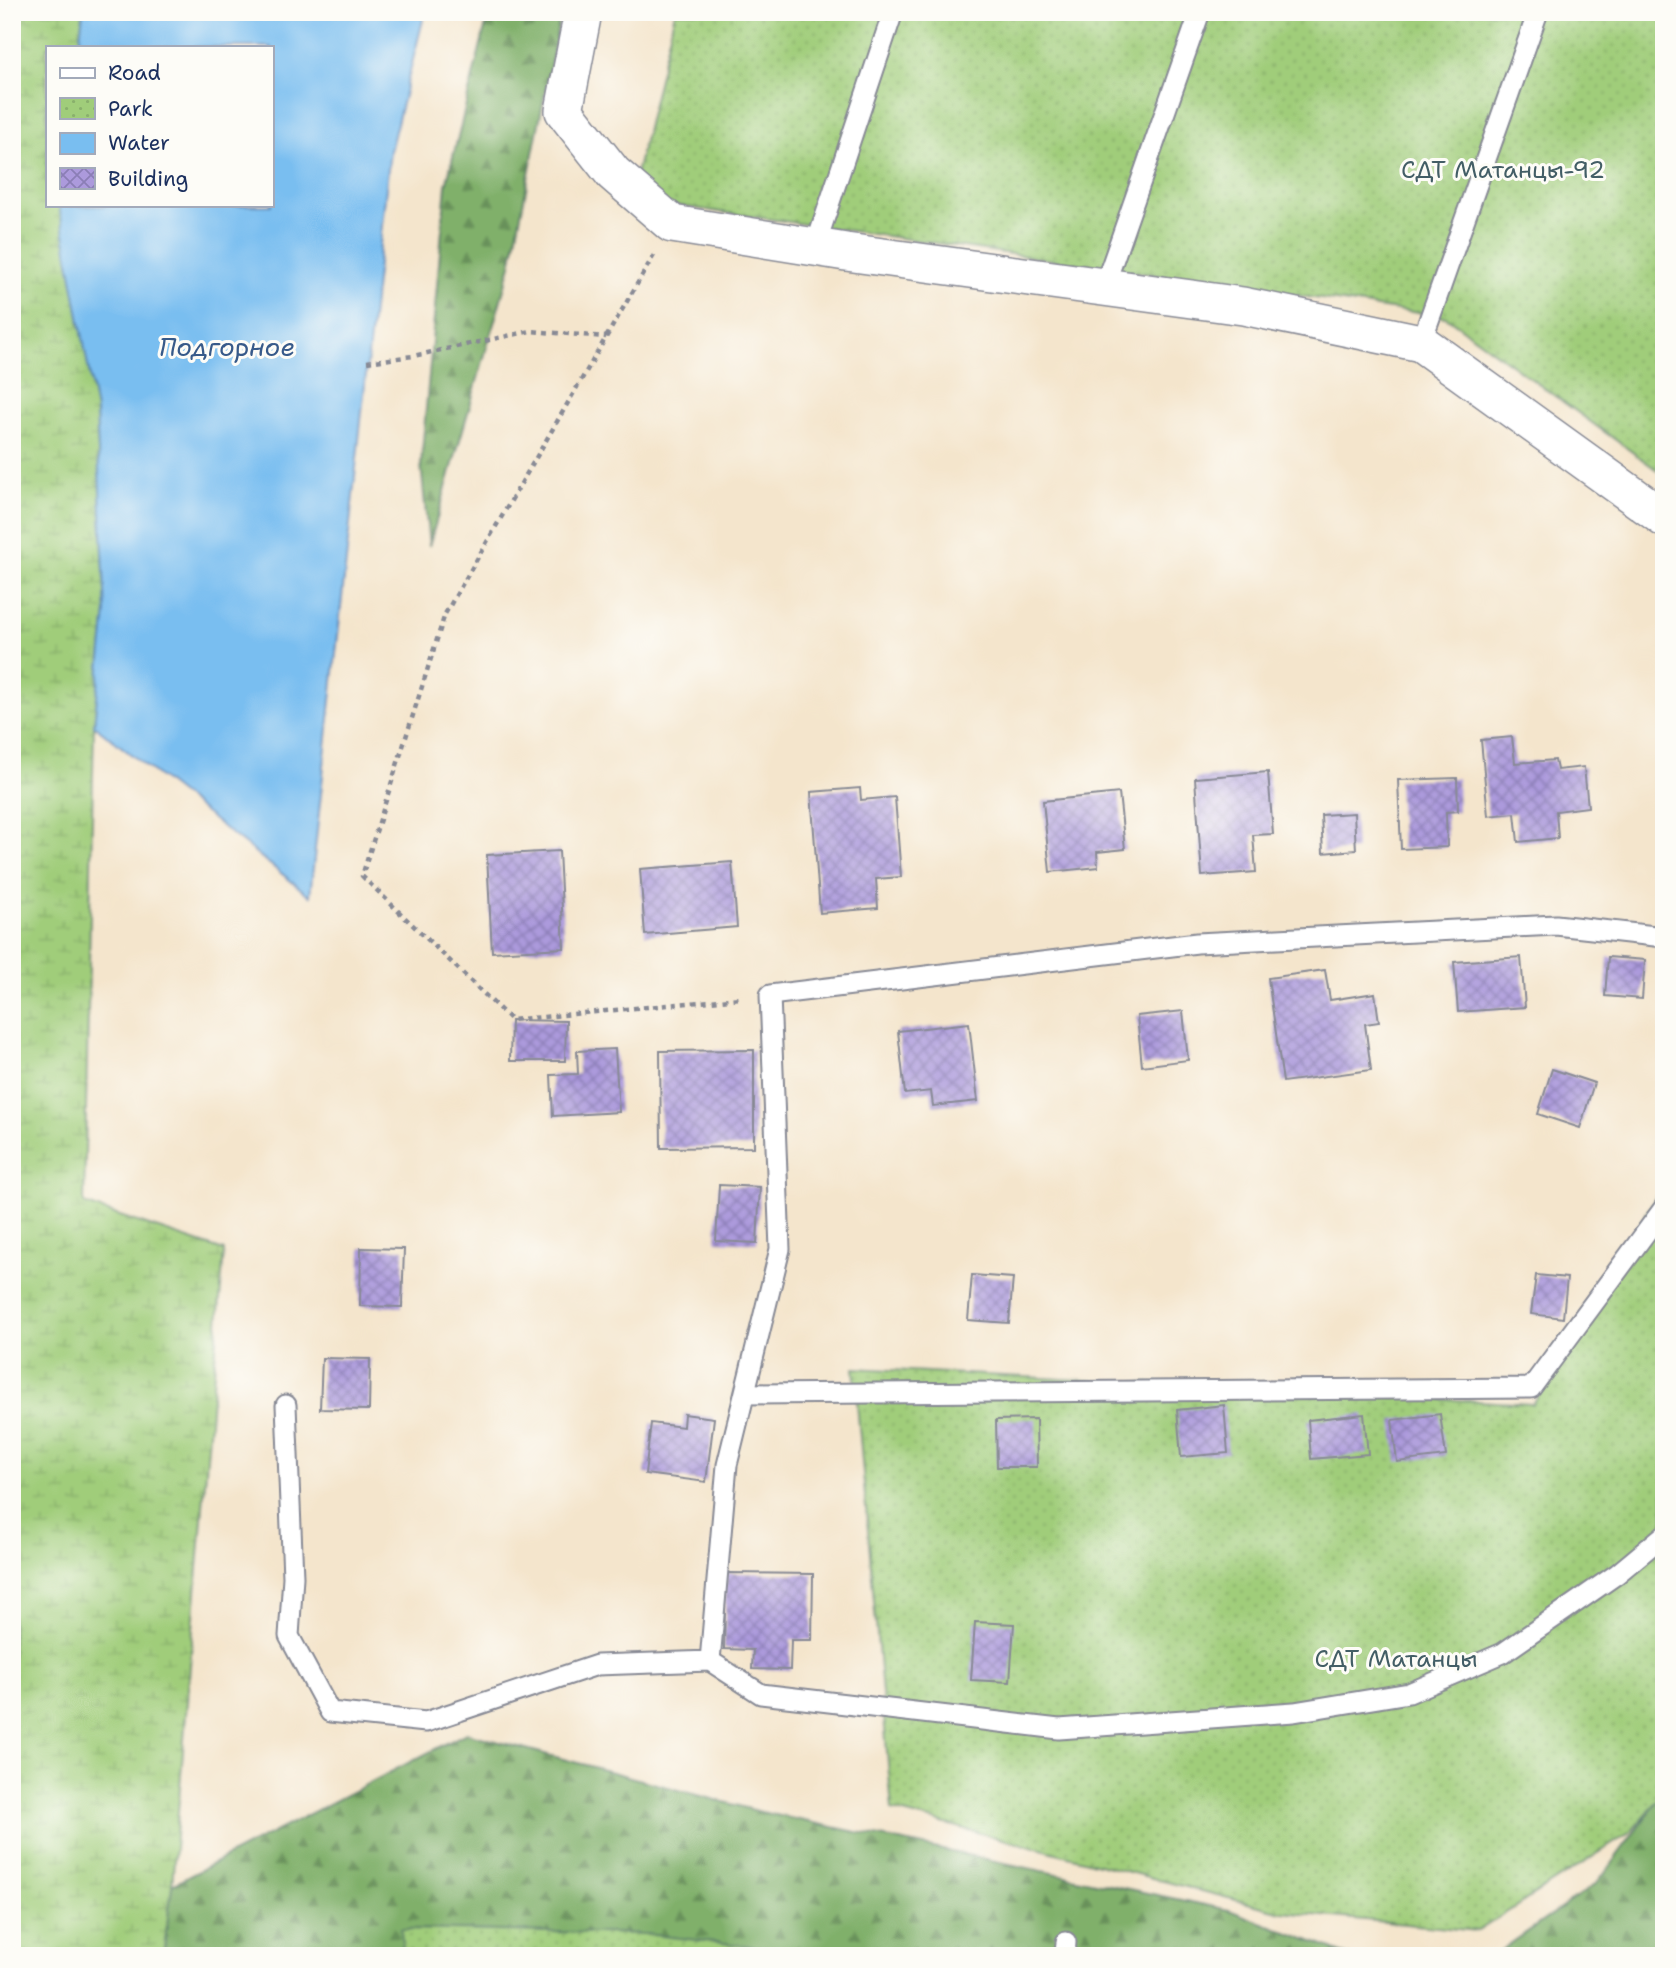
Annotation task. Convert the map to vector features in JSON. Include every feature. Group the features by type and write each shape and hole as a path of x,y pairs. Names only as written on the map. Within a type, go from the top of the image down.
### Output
{"street":[{"path":"583,12 564,111 613,173 672,224 816,247 1243,306 1421,343 1664,518"}],"lane":[{"path":"816,247 893,12"},
{"path":"1104,287 1200,12"},
{"path":"1421,343 1538,12"},
{"path":"710,1661 727,1465 780,1249 770,995 1197,943 1556,925 1664,937"},
{"path":"745,1394 1531,1388 1664,1208"},
{"path":"286,1405 293,1577 289,1636 330,1712 426,1723 597,1665 710,1661 761,1694 1059,1728 1294,1712 1409,1693 1503,1653 1617,1574 1664,1535"}],"path":[{"path":"672,224 445,614 362,876 511,1020 770,995"},
{"path":"367,362 413,356 531,331 606,337"}],"green space":[{"path":"12,12 83,12 79,46 46,46 46,206 59,206 96,410 106,612 94,725 84,1204 224,1251 172,1885 163,1956 12,1956"},
{"path":"489,12 561,12 511,265 429,546 421,464 446,185"},
{"name":"СДТ Матанцы-92","path":"675,12 1664,12 1664,475 1446,317 630,199"},
{"name":"СДТ Матанцы","path":"1664,1183 1664,1793 1631,1832 1478,1931 1282,1912 892,1810 854,1368 1533,1404"},
{"path":"466,1733 761,1812 1229,1910 1350,1956 835,1956 644,1934 402,1929 403,1956 163,1956 172,1885"},
{"path":"1664,1792 1664,1956 1493,1956 1597,1883"},
{"path":"401,1929 644,1934 835,1956 403,1956"}],"water":[{"name":"Подгорное","path":"83,12 425,12 390,151 310,896 94,725 106,612 96,410 59,206 273,206 273,46 79,46"}],"building":[{"path":"1512,737 1515,763 1555,760 1557,770 1584,767 1588,807 1556,811 1558,838 1518,842 1515,813 1488,816 1481,740"},
{"path":"1268,772 1273,834 1253,835 1256,872 1202,876 1195,778"},
{"path":"1457,778 1458,811 1446,812 1447,847 1401,849 1398,780"},
{"path":"860,788 861,800 895,797 901,877 876,879 878,908 820,913 811,792"},
{"path":"1119,793 1125,849 1097,852 1098,867 1050,872 1043,801"},
{"path":"1354,813 1356,850 1323,853 1321,815"},
{"path":"559,851 564,948 492,952 487,855"},
{"path":"732,862 737,927 645,935 640,869"},
{"path":"1521,957 1525,1007 1458,1012 1454,962"},
{"path":"1608,957 1645,960 1642,999 1605,996"},
{"path":"1325,970 1330,1000 1375,993 1379,1022 1365,1024 1371,1070 1283,1082 1268,978"},
{"path":"1183,1011 1188,1060 1142,1066 1137,1016"},
{"path":"511,1020 566,1021 565,1061 510,1061"},
{"path":"969,1023 978,1101 933,1106 931,1091 905,1094 898,1031"},
{"path":"615,1049 619,1112 553,1116 551,1075 578,1074 577,1051"},
{"path":"754,1050 754,1147 661,1148 660,1051"},
{"path":"1552,1069 1594,1083 1580,1128 1538,1114"},
{"path":"719,1185 760,1187 757,1243 716,1241"},
{"path":"361,1248 404,1249 402,1307 360,1306"},
{"path":"972,1275 1013,1278 1009,1323 968,1320"},
{"path":"1536,1275 1567,1278 1563,1318 1531,1314"},
{"path":"322,1358 370,1359 369,1410 320,1409"},
{"path":"1224,1405 1228,1453 1181,1457 1177,1410"},
{"path":"684,1414 714,1418 706,1482 645,1474 651,1423 683,1427"},
{"path":"1364,1414 1368,1454 1311,1459 1308,1420"},
{"path":"1440,1414 1446,1456 1397,1462 1392,1420"},
{"path":"1036,1419 1037,1467 997,1467 996,1420"},
{"path":"726,1573 813,1574 812,1640 791,1640 790,1670 752,1669 753,1650 724,1649"},
{"path":"975,1622 1014,1624 1010,1682 971,1680"}]}
